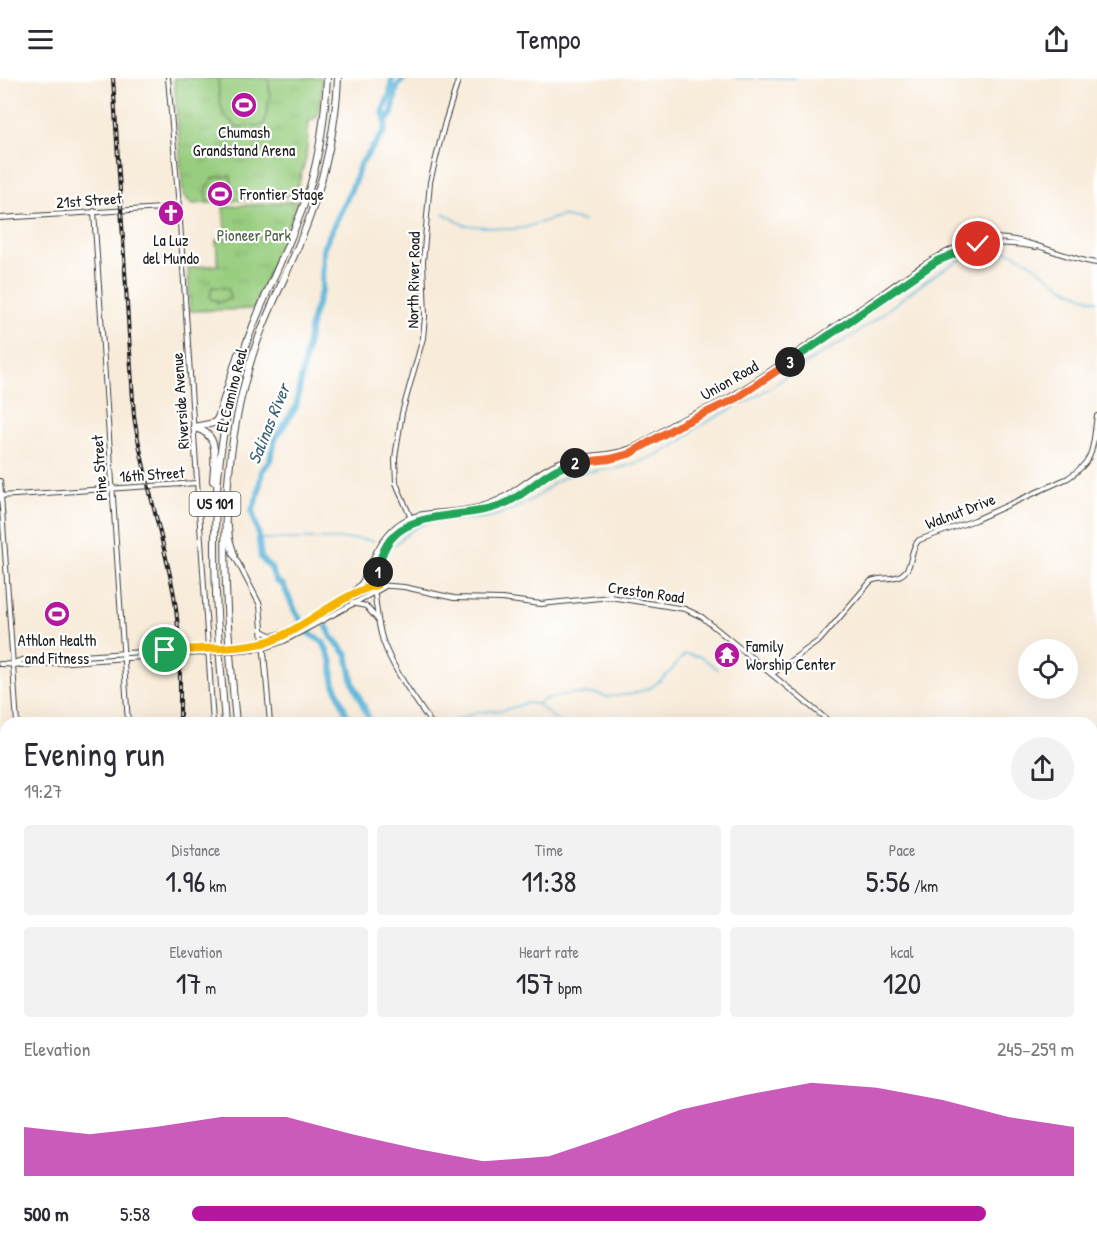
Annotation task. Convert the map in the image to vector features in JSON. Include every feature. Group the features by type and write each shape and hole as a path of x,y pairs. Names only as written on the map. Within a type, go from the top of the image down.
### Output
{"highway":[{"name":"El Camino Real","path":"225,717 214,528 218,471 226,415 246,344 309,189 324,122 327,78"},
{"name":"El Camino Real","path":"236,717 224,550 226,484 236,420 252,356 308,222 321,182 333,125 338,78"},
{"path":"194,427 214,423 218,418 246,334 262,295 266,291"},
{"path":"194,427 207,432 213,442 211,513 214,528"},
{"path":"226,484 229,539 234,555"}],"main road":[{"name":"Riverside Avenue","path":"168,78 179,207 213,717"},
{"name":"North River Road","path":"412,523 396,483 395,458 401,420 425,328 423,262 430,182 459,78"},
{"name":"21st Street","path":"0,218 179,207"},
{"name":"Pine Street","path":"94,211 128,717"},
{"name":"Union Road","path":"410,517 426,512 479,507 512,493 558,463 574,458 620,452 634,447 673,424 732,396 923,266 965,244 988,238 1014,240 1086,262 1097,263"},
{"name":"Union Road","path":"412,523 431,517 465,514 494,508 518,496 552,470 583,461 620,457 636,450 678,426 735,399 931,265 967,248 994,242 1046,249"},
{"name":"Walnut Drive","path":"772,674 820,640 871,581 893,578 904,573 910,563 914,544 919,540 975,520 1073,475 1085,463 1094,447 1097,416"},
{"path":"0,481 17,717"},
{"name":"16th Street","path":"0,496 197,483"},
{"path":"349,596 362,582 384,540 398,524 410,517"},
{"path":"374,593 385,549 395,536 412,523"},
{"path":"234,555 261,605 270,717"},
{"path":"371,562 369,574 377,620 390,657 427,717"},
{"path":"263,631 272,636 283,637 349,596 377,585"},
{"name":"Creston Road","path":"377,585 404,587 454,598 502,599 541,604 610,597 685,609 702,617 824,717"},
{"path":"0,664 23,660 265,645 384,587"},
{"path":"351,603 366,606 377,620"}],"green space":[{"path":"174,78 323,78 318,117 309,121 306,158 296,193 291,196 192,204 183,195"},
{"name":"Chumash Grandstand Arena","path":"218,78 268,78 270,96 264,125 236,127 226,117 220,103"},
{"name":"Frontier Stage","path":"231,176 232,201 207,203 207,187 214,178"},
{"name":"Pioneer Park","path":"298,201 254,309 190,311 188,268 218,265 216,240 226,239 223,207"},
{"path":"212,287 228,288 230,299 217,303 217,300 212,300 210,298"}],"waterway":[{"name":"Salinas River","path":"348,717 333,680 332,662 323,642 310,634 296,613 283,585 276,581 271,568 261,558 258,532 252,511 258,495 262,471 270,460 275,439 296,407 312,319 322,289 323,249 360,165 384,132 386,122 383,111 390,94 392,78"},
{"name":"Salinas River","path":"386,122 392,113 397,87 404,78"},
{"path":"736,78 753,78"},
{"path":"759,78 795,78"},
{"path":"443,213 464,225 509,229 523,228 561,216 583,221"},
{"path":"742,404 856,334 927,280 964,258 982,251 997,249 1013,253 1066,288 1097,301"},
{"path":"391,544 395,544 414,529 427,523 478,519 503,513 529,501 568,475 634,464 669,449 694,429 735,407"},
{"path":"259,539 374,541"},
{"name":"Salinas River","path":"327,627 347,655 353,683 368,717"},
{"path":"465,717 478,712 504,710 527,703 537,704 546,699 570,694 597,694 607,697 632,694 652,687 668,674 685,654 701,657 717,669"},
{"path":"538,705 553,717"}],"railway":[{"path":"113,78 134,416 142,461 174,595 179,643 180,717"}],"place":[{"name":"Chumash Grandstand Arena","path":"244,105"},
{"name":"Frontier Stage","path":"220,194"},
{"name":"La Luz del Mundo","path":"171,213"},
{"name":"Athlon Health and Fitness","path":"57,614"},
{"name":"Family Worship Center","path":"727,655"}],"route":[{"path":"165,650 240,646 274,640 350,596 377,585 379,566 385,549 395,536 412,523 431,517 480,512 494,508 518,496 552,470 568,464 610,459 629,454 678,426 735,399 937,261 978,244"}]}
